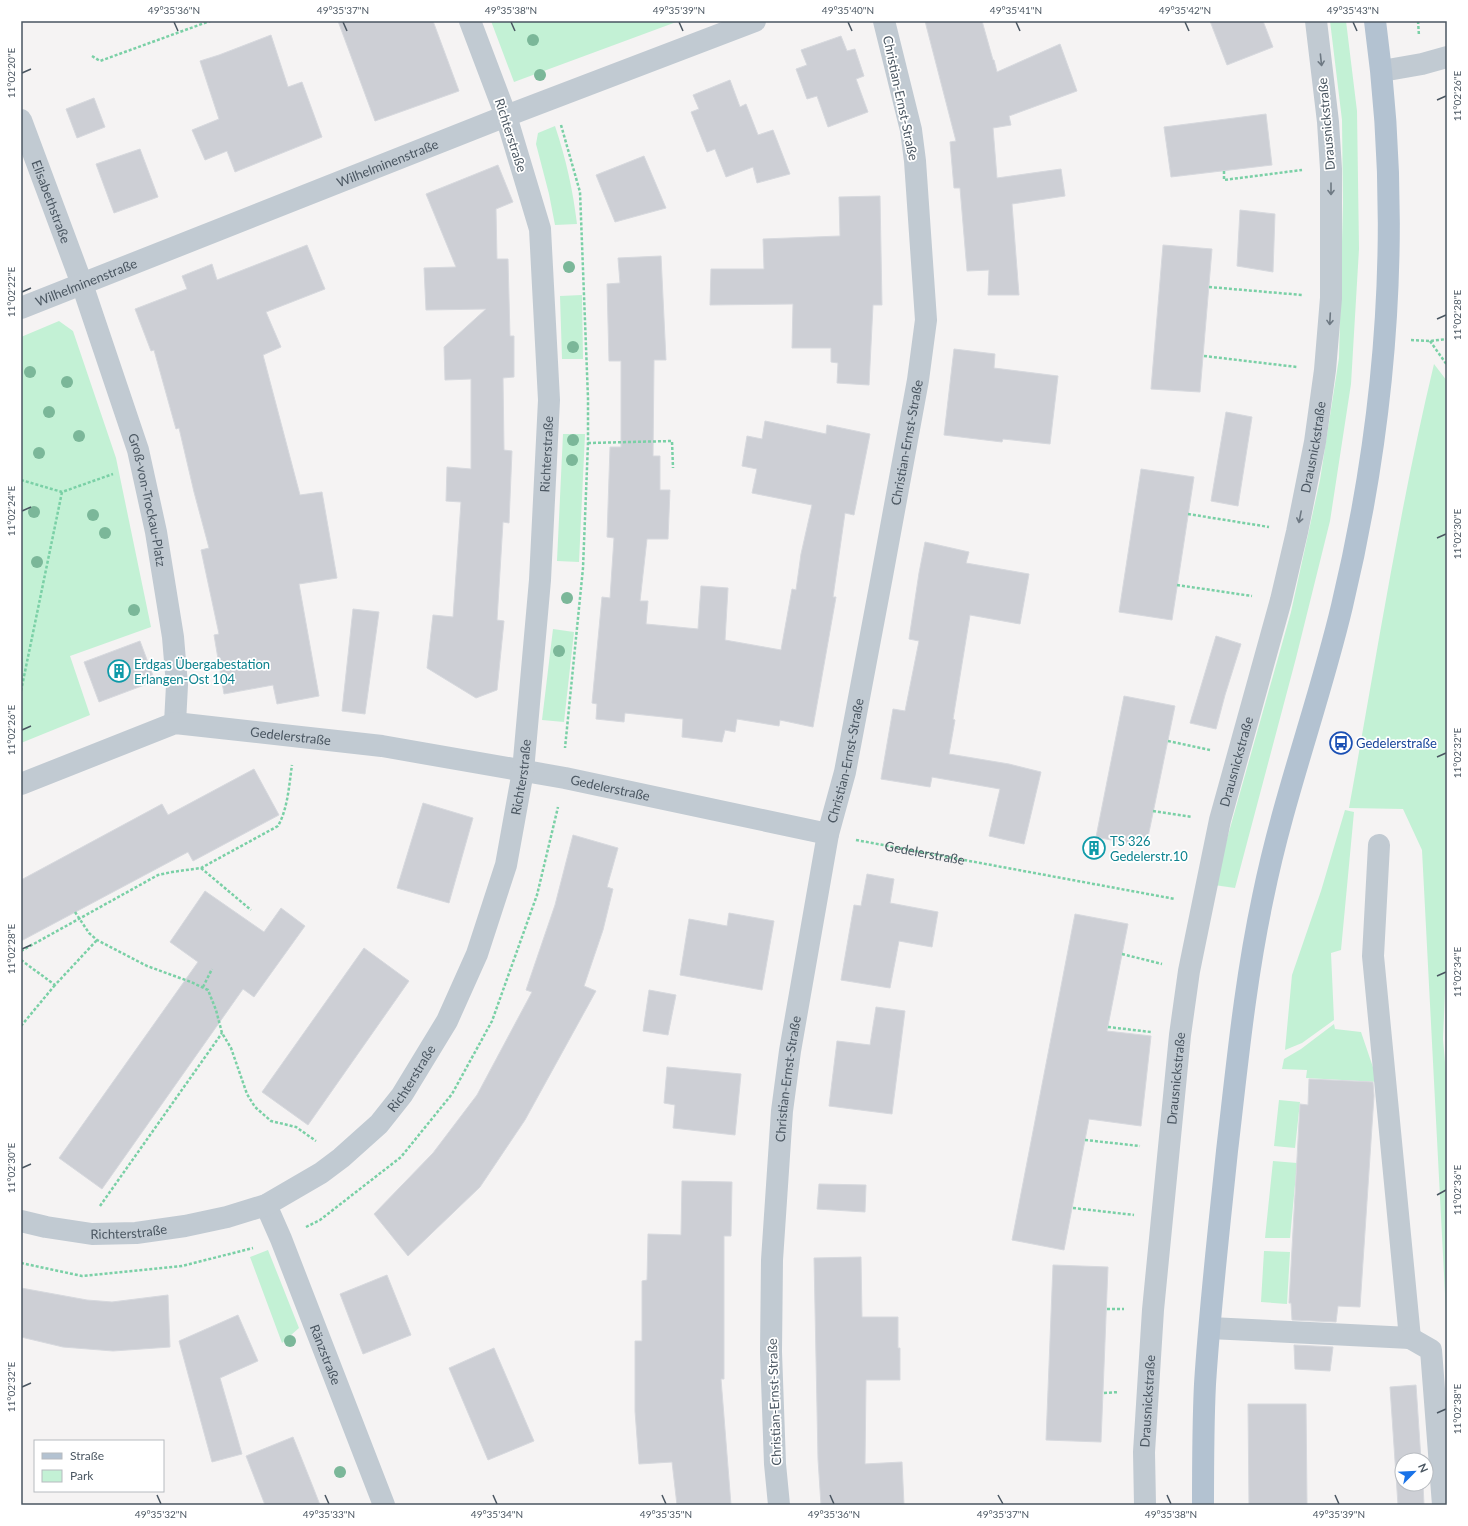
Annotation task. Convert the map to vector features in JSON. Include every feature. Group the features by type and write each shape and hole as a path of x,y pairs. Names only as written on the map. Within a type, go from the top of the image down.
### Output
{"main road":[{"path":"1203,1505 1205,1386 1210,1328 1240,1032 1257,925 1272,855 1341,608 1360,523 1377,413 1385,339 1389,232 1387,126 1376,21"}],"street":[{"name":"Richterstraße","path":"21,1221 46,1227 92,1234 136,1233 185,1226 227,1217 266,1205 321,1173 341,1158 379,1124 402,1095 447,1021 477,954 506,864 523,771 540,580 549,400 540,229 506,116 470,21"},
{"name":"Wilhelminenstraße","path":"21,308 506,116 755,21"},
{"name":"Christian-Ernst-Straße","path":"779,1505 775,1464 771,1352 772,1260 779,1138 790,1050 828,834 844,772 882,576 918,380 926,320 915,161 911,130 884,21"},
{"name":"Drausnickstraße","path":"1145,1505 1144,1452 1155,1294 1180,1035 1189,971 1220,820 1281,600 1297,532 1315,442 1325,370 1331,298 1331,169 1328,122 1316,21"},
{"path":"1382,71 1422,64 1447,57"},
{"name":"Elisabethstraße","path":"21,120 82,284"},
{"name":"Groß-von-Trockau-Platz","path":"82,284 135,443 156,532 174,637 177,685 175,723"},
{"name":"Gedelerstraße","path":"21,784 175,723 382,746 565,778 828,834"},
{"path":"1379,844 1373,956 1410,1338"},
{"name":"Ränzstraße","path":"266,1205 281,1239 384,1505"},
{"path":"1210,1328 1410,1338 1431,1350 1443,1505"}],"path":[{"path":"92,56 100,61 210,21"},
{"path":"21,1263 82,1276 182,1266 249,1249 281,1239 320,1220 401,1157 452,1094 492,1021 537,895 565,778 565,754 583,568 588,443 588,398 580,192 553,98"},
{"path":"1224,171 1224,180 1306,169"},
{"path":"1209,287 1305,296"},
{"path":"1447,339 1430,341 1447,365"},
{"path":"1204,356 1299,367"},
{"path":"588,443 672,441 673,468"},
{"path":"21,480 62,492 140,464"},
{"path":"21,692 62,492"},
{"path":"1188,514 1274,528"},
{"path":"1177,585 1256,596"},
{"path":"21,951 158,876 172,872 201,868 278,826 285,810 295,737"},
{"path":"1168,741 1214,750"},
{"path":"1153,811 1197,818"},
{"name":"Gedelerstraße","path":"828,834 851,834 856,841 1202,904"},
{"path":"201,868 251,910"},
{"path":"75,912 89,933 97,940 147,966 208,990 222,1033 232,1048 247,1094 255,1107 271,1121 296,1126 341,1158"},
{"path":"21,1026 97,940"},
{"path":"1122,954 1164,965"},
{"path":"21,960 56,985"},
{"path":"203,987 212,969"},
{"path":"1108,1027 1158,1033"},
{"path":"81,1233 222,1033"},
{"path":"1085,1140 1145,1147"},
{"path":"1072,1208 1138,1216"},
{"path":"1107,1309 1129,1309"}],"green space":[{"path":"491,21 679,21 514,82"},
{"path":"1330,21 1346,21 1357,111 1359,249 1351,384 1330,521 1296,658 1235,888 1214,885 1291,612 1320,480 1339,358 1343,203 1342,120"},
{"path":"555,126 569,175 577,224 555,225 549,194 536,144 538,133"},
{"path":"582,295 583,359 562,359 560,296"},
{"path":"59,321 73,331 116,458 151,627 70,656 90,715 21,743 21,337"},
{"path":"1434,364 1447,381 1447,947 1443,1039 1447,1085 1447,1332 1422,850 1403,809 1349,808 1388,585 1421,419"},
{"path":"563,434 585,434 579,562 557,561"},
{"path":"553,629 574,632 564,722 542,720"},
{"path":"1345,810 1354,812 1341,950 1331,953 1334,1020 1302,1043 1285,1050 1292,975 1321,891"},
{"path":"1334,1024 1335,1029 1361,1032 1378,1082 1306,1078 1307,1070 1282,1069 1284,1059 1301,1049"},
{"path":"1279,1100 1300,1102 1295,1148 1274,1146"},
{"path":"1273,1161 1297,1163 1290,1238 1265,1238"},
{"path":"268,1250 299,1328 282,1343 250,1257"},
{"path":"1264,1251 1290,1252 1287,1304 1261,1302"}],"building":[{"path":"338,21 433,21 459,91 375,121"},
{"path":"925,21 982,21 997,72 1060,44 1077,91 1009,116 1011,125 993,128 997,178 1061,169 1065,196 1012,204 1019,295 988,295 989,270 967,271 960,188 954,188 950,142 956,141"},
{"path":"1210,21 1263,21 1273,47 1227,65"},
{"path":"271,35 288,87 302,82 322,137 235,172 227,151 205,160 192,130 219,119 200,61"},
{"path":"841,36 847,51 855,49 864,76 856,79 868,112 828,127 817,96 807,99 796,69 807,65 801,50"},
{"path":"730,80 740,107 746,104 758,135 773,130 790,174 757,183 753,167 726,177 715,149 707,152 691,112 699,109 693,95"},
{"path":"94,98 105,127 77,138 66,109"},
{"path":"1266,114 1272,165 1171,177 1164,127"},
{"path":"140,149 158,197 114,213 96,164"},
{"path":"644,156 666,208 615,222 596,175"},
{"path":"498,165 513,202 496,209 497,259 508,259 510,336 514,336 514,377 503,378 504,450 512,451 509,523 503,522 497,620 504,621 497,690 476,698 427,668 433,615 453,617 461,502 446,501 447,467 471,469 471,379 445,380 444,347 486,309 426,310 424,268 456,267 426,194"},
{"path":"880,196 882,305 873,305 869,385 837,383 838,363 831,362 831,348 792,348 793,304 710,305 711,269 764,269 763,239 840,236 839,197"},
{"path":"1240,210 1275,214 1273,272 1237,266"},
{"path":"307,245 325,289 266,312 281,347 263,355 300,495 322,492 337,578 299,584 319,696 277,704 273,685 224,694 214,635 219,634 201,550 209,548 179,428 176,429 154,350 151,351 135,309 187,289 182,276 212,264 217,280"},
{"path":"1163,245 1212,249 1200,392 1151,389"},
{"path":"661,256 666,360 654,360 653,456 660,456 660,490 670,490 668,539 647,539 640,601 648,601 646,624 698,629 701,586 728,588 725,640 781,650 792,589 796,590 801,554 812,505 752,493 757,469 742,466 747,436 762,439 765,421 826,434 827,425 870,434 854,515 845,513 833,597 836,597 813,727 780,720 779,726 737,719 735,732 725,730 722,742 682,737 683,719 625,713 624,722 596,719 597,704 592,703 602,597 610,598 614,538 607,537 610,447 621,447 621,361 609,361 607,284 620,283 618,258"},
{"path":"954,349 995,354 994,368 1058,376 1050,444 1003,439 1002,442 944,435"},
{"path":"1226,412 1252,417 1238,506 1211,501"},
{"path":"1141,469 1194,477 1172,620 1119,612"},
{"path":"925,542 969,552 966,563 1029,574 1020,624 970,615 953,719 955,720 949,754 1009,764 1041,772 1024,844 989,836 1000,789 932,777 930,787 881,779 893,709 905,711 919,641 909,639"},
{"path":"353,609 379,612 365,714 342,711"},
{"path":"1216,636 1241,644 1216,729 1190,723"},
{"name":"Erdgas Übergabestation Erlangen-Ost 104","path":"140,641 155,681 99,702 84,662"},
{"path":"1124,696 1175,706 1146,847 1096,837"},
{"path":"254,769 279,815 193,861 188,852 21,941 21,880 162,804 168,815"},
{"path":"423,803 473,818 449,903 397,888"},
{"path":"573,835 618,848 607,887 613,889 603,930 584,986 596,991 525,1120 480,1187 408,1256 374,1214 433,1153 477,1095 532,992 526,990 555,905"},
{"path":"867,874 894,879 890,903 938,912 932,947 899,941 890,988 841,980 854,905 861,906"},
{"path":"205,891 264,932 281,908 305,926 254,997 243,989 102,1189 59,1158 198,962 170,942"},
{"path":"729,913 774,921 762,990 680,975 689,919 727,926"},
{"path":"1075,914 1128,924 1107,1031 1151,1036 1141,1126 1089,1119 1064,1250 1012,1240"},
{"path":"364,948 409,981 308,1125 262,1092"},
{"path":"649,990 676,995 668,1035 643,1031"},
{"path":"876,1007 905,1011 892,1114 829,1106 837,1041 870,1045"},
{"path":"667,1067 741,1074 735,1135 673,1128 675,1105 664,1103"},
{"path":"1309,1079 1373,1082 1374,1096 1360,1307 1338,1306 1336,1322 1292,1320 1291,1303 1289,1303 1300,1104 1308,1105"},
{"path":"682,1181 732,1182 731,1236 724,1236 724,1379 721,1379 731,1505 677,1505 672,1462 639,1464 635,1411 635,1341 642,1341 642,1281 647,1280 648,1234 681,1235"},
{"path":"819,1184 866,1185 865,1212 817,1209"},
{"path":"861,1257 862,1317 898,1317 898,1348 900,1348 900,1380 866,1380 865,1464 902,1462 904,1505 821,1505 818,1459 814,1258"},
{"path":"1053,1265 1108,1267 1101,1442 1046,1440"},
{"path":"387,1275 411,1335 363,1354 340,1294"},
{"path":"21,1288 87,1300 112,1302 168,1295 170,1347 113,1351 63,1347 21,1337"},
{"path":"238,1315 258,1361 220,1378 242,1454 212,1462 179,1341"},
{"path":"1294,1345 1333,1347 1330,1371 1295,1369"},
{"path":"494,1348 534,1441 488,1460 449,1368"},
{"path":"1416,1385 1420,1452 1394,1452 1390,1387"},
{"path":"1248,1404 1306,1404 1307,1505 1249,1505"},
{"path":"293,1437 320,1505 265,1505 246,1456"},
{"path":"1397,1492 1423,1492 1424,1505 1398,1505"}],"place":[{"name":"Erdgas Übergabestation Erlangen-Ost 104","path":"119,671"},
{"name":"Gedelerstraße","path":"1341,743"},
{"name":"TS 326 Gedelerstr.10","path":"1094,848"}]}
